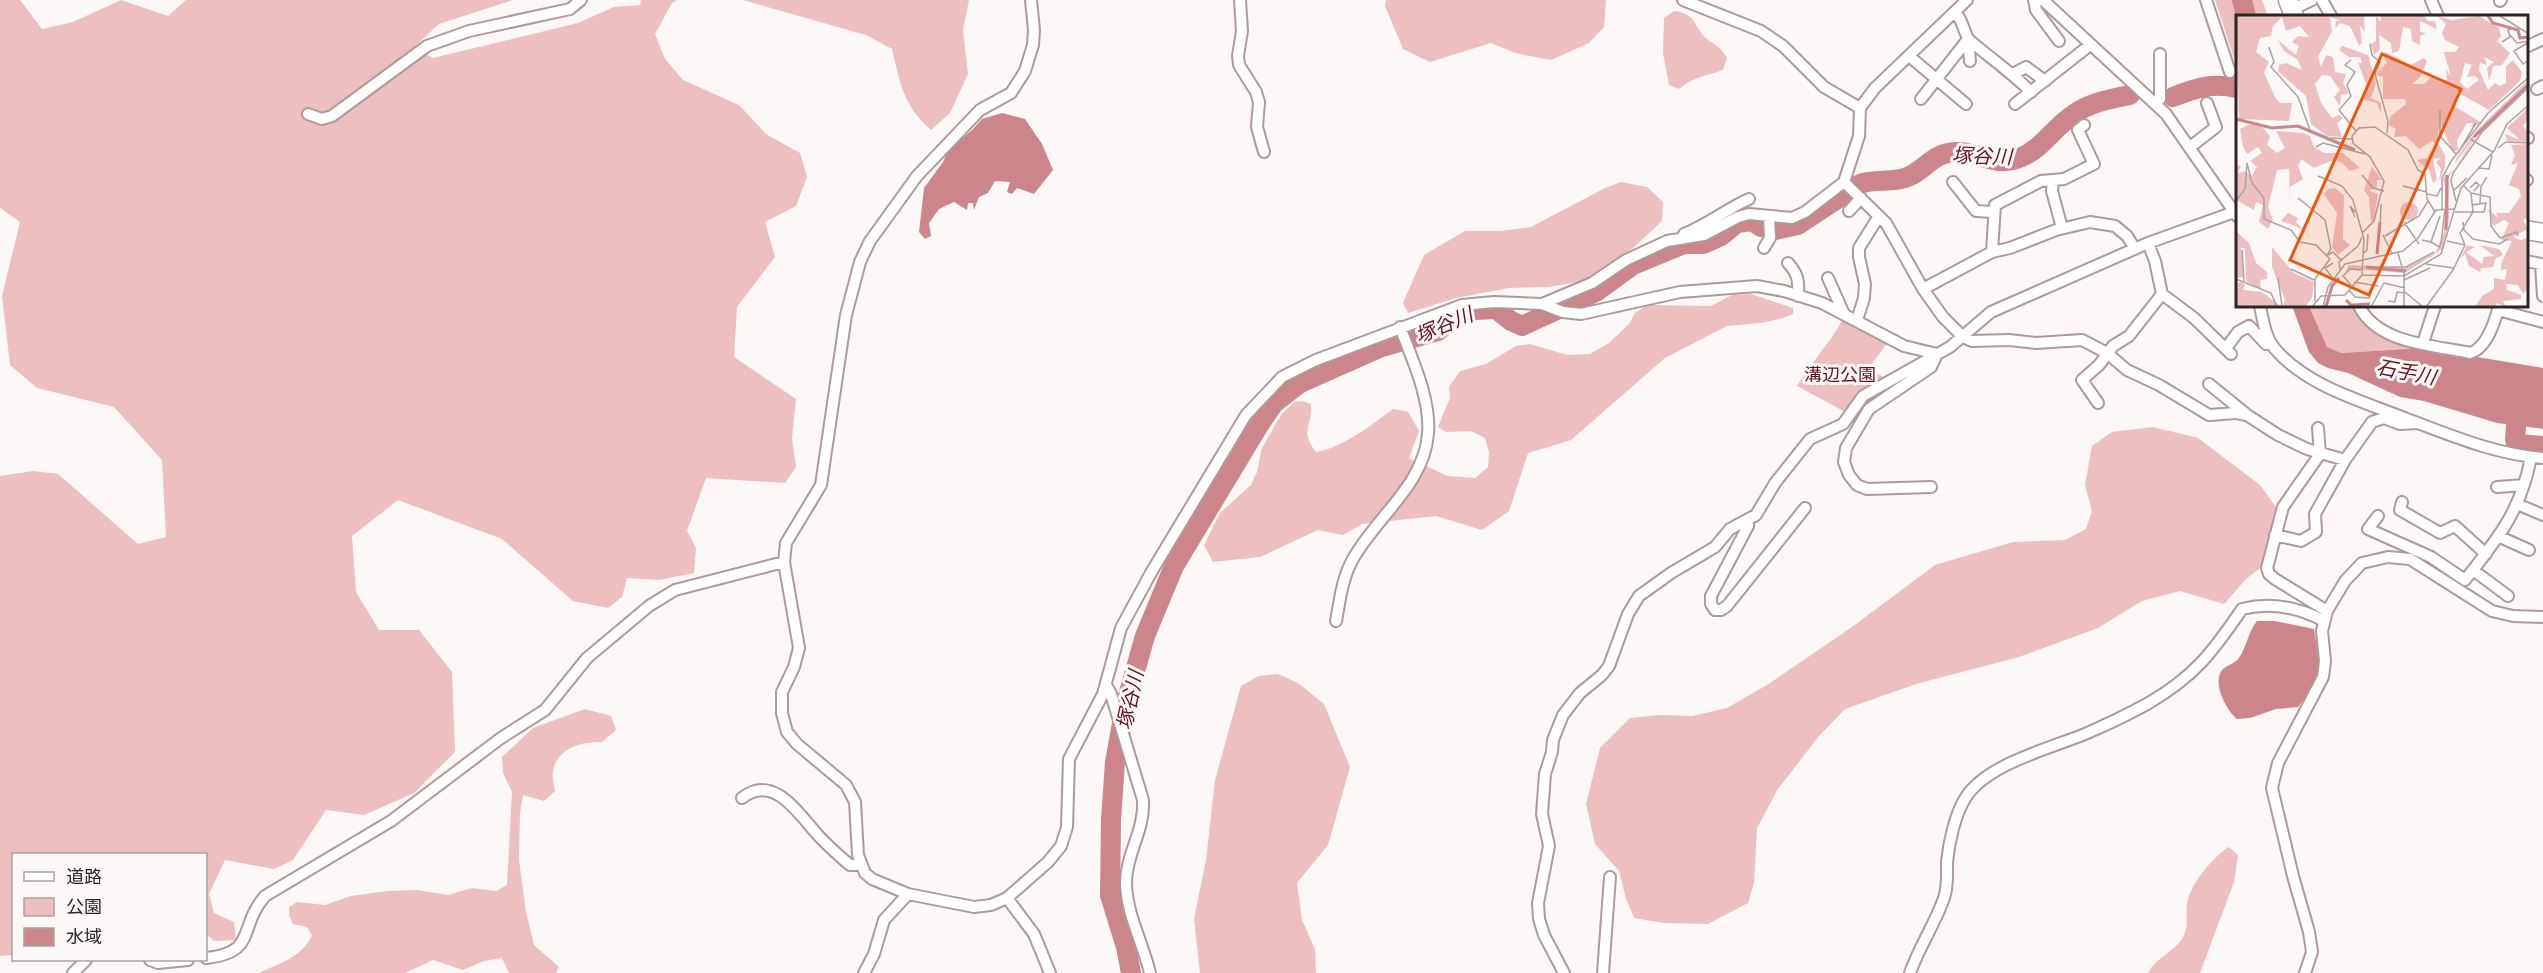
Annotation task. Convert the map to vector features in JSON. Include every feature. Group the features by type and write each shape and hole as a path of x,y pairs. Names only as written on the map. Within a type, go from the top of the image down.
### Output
{"highway":[{"path":"2528,230 2543,233"}],"street":[{"path":"308,114 322,119 332,116 427,46 449,36 570,9 581,0"},
{"path":"1031,0 1033,45 1025,71 1011,93 980,110 917,176 876,233 860,262 846,315 821,485 786,543 784,562 799,648 794,667 782,692 782,713 787,732 846,785 855,802 860,865 872,879 908,894 982,908 1007,898 1048,862 1061,846 1067,826 1068,770 1071,750 1093,714 1106,685 1121,628 1137,597 1246,415 1282,377 1316,360 1401,330 1462,305 1494,302 1545,305 1563,312 1596,313 1647,298 1731,287 1769,287 1822,303 1904,346 1937,354"},
{"path":"1240,0 1242,31 1239,65 1256,92 1259,102 1257,127 1264,152"},
{"path":"1683,0 1761,31 1783,46 1824,87 1860,108"},
{"path":"1849,211 1859,136 1860,108 1875,88 1967,0"},
{"path":"2034,0 2036,10 2059,40"},
{"path":"1564,973 1539,919 1538,903 1549,846 1542,814 1545,774 1557,726 1580,693 1602,675 1609,666 1628,614 1639,596 1671,573 1715,547 1730,529 1748,519 1761,508 1775,483 1810,439 1843,424 1863,396 1950,347 1991,312 2148,243 2236,213 2156,103 2043,0"},
{"path":"2052,9 2062,0"},
{"path":"2206,0 2230,72"},
{"path":"2291,9 2312,0"},
{"path":"2322,0 2330,15"},
{"path":"2431,0 2438,15"},
{"path":"1955,13 1968,39 1970,62"},
{"path":"1968,39 1991,60 2013,74 2031,92"},
{"path":"1921,99 1968,39"},
{"path":"2528,46 2543,39"},
{"path":"2015,104 2090,45"},
{"path":"2156,103 2160,99 2160,54"},
{"path":"1909,56 1966,104"},
{"path":"2013,74 2026,67 2045,81"},
{"path":"2190,147 2216,127 2207,103"},
{"path":"1992,252 1995,206 2041,181 2064,180 2094,164 2078,130 2085,125"},
{"path":"2053,180 2052,191 2062,228"},
{"path":"1953,182 1976,211 1994,212"},
{"path":"1852,190 1886,223 1923,289 1943,317 1963,337 1972,341 2009,340 2036,344 2082,340 2107,353 2127,370 2159,385 2209,415 2236,413 2247,415"},
{"path":"1667,241 1704,235 1738,217 1749,214 1770,225 1792,218 1852,190"},
{"path":"1545,305 1592,282 1626,260 1709,223 1723,212 1749,199"},
{"path":"1857,320 1866,284 1858,257 1859,248 1879,216"},
{"path":"1923,289 1992,252 2062,228 2090,222 2115,226 2127,236 2135,249"},
{"path":"1764,248 1770,225"},
{"path":"2148,243 2155,261 2162,294 2194,318 2228,351 2238,332 2249,326 2266,344 2271,343"},
{"path":"2528,261 2541,264 2543,297"},
{"path":"1788,263 1795,270 1799,280 1798,296"},
{"path":"1828,278 1844,314"},
{"path":"2098,403 2082,380 2099,365 2113,346 2129,336 2162,294"},
{"path":"2261,308 2271,343 2306,375 2328,388 2446,435 2510,454 2543,458"},
{"path":"2360,308 2365,318 2383,332 2470,353 2477,351 2483,344 2499,308 2543,322"},
{"path":"2423,343 2434,308"},
{"path":"1336,621 1343,582 1352,560 1417,471 1425,453 1428,433 1427,413 1401,330"},
{"path":"1930,487 1867,489 1857,485 1849,475 1844,462 1846,448 1869,409 1931,367 1937,354"},
{"path":"2209,384 2247,415 2278,435 2320,454 2345,460"},
{"path":"2275,535 2301,541 2316,532 2315,514 2345,460 2372,422 2384,418 2400,424 2418,423"},
{"path":"2318,428 2320,454 2283,507 2267,568 2269,574 2326,616"},
{"path":"2378,516 2368,529 2431,557 2465,580 2500,537 2517,504 2531,457"},
{"path":"2497,487 2524,485"},
{"path":"2402,502 2400,510 2439,533 2455,526 2486,554"},
{"path":"2517,504 2543,514"},
{"path":"1748,519 1748,526 1712,596 1711,604 1715,610 1721,610 1727,606 1805,508"},
{"path":"2500,537 2529,550"},
{"path":"2305,973 2312,952 2309,932 2293,876 2272,788 2272,778 2323,677 2325,661 2322,631 2326,616 2345,581 2362,563 2375,559 2400,557 2418,563 2492,611 2513,616 2543,617"},
{"path":"207,958 236,951 241,945 255,909 265,896 391,821 501,738 544,710 587,658 661,598 675,591 784,562"},
{"path":"2473,570 2508,596"},
{"path":"1910,973 1943,898 1948,881 1949,852 1957,819 1966,796 1981,780 2002,768 2086,734 2146,705 2173,688 2206,660 2242,609 2256,605 2279,606 2326,616"},
{"path":"1106,685 1112,694 1117,718 1143,800 1144,814 1129,860 1126,881 1128,900 1150,973"},
{"path":"742,798 750,792 765,790 782,796 844,861 850,865 860,865"},
{"path":"1603,973 1610,877"},
{"path":"864,973 874,954 884,920 908,894"},
{"path":"1007,898 1034,934 1050,973"},
{"path":"73,973 85,961"},
{"path":"153,961 158,963 178,961"}],"green space":[{"path":"0,0 20,0 42,29 73,22 121,0 168,16 186,0 513,0 439,24 414,47 433,58 578,23 614,7 640,5 641,0 677,0 672,3 655,34 665,59 683,80 739,105 766,134 800,153 807,177 796,206 765,222 775,257 737,307 734,357 796,399 792,438 796,467 785,483 706,478 687,531 696,548 694,573 659,580 627,578 622,597 608,608 573,601 502,539 398,500 352,536 356,592 379,630 419,630 452,672 455,752 414,793 364,815 326,810 293,860 274,869 225,860 209,894 214,913 234,922 236,940 214,941 207,935 207,853 12,853 12,955 0,956 0,476 33,471 58,474 138,544 166,537 162,460 114,407 37,388 10,365 2,296 20,222 0,208"},
{"path":"743,0 969,0 963,30 968,74 950,113 931,130 915,112 904,94 892,49 866,35"},
{"path":"1386,0 1606,0 1604,27 1589,43 1551,60 1515,53 1491,43 1430,62 1403,49 1385,6"},
{"path":"2215,0 2262,0 2268,15 2236,15 2236,65"},
{"path":"1674,11 1691,18 1702,34 1720,48 1727,58 1723,70 1694,79 1679,89 1669,85 1663,53 1664,18"},
{"path":"1621,182 1647,187 1663,202 1662,221 1632,249 1583,281 1548,287 1509,288 1456,298 1408,313 1403,303 1424,255 1465,231 1500,231 1531,227"},
{"path":"1751,294 1793,308 1793,314 1761,323 1727,326 1665,358 1571,440 1528,453 1509,511 1482,530 1436,516 1362,524 1343,535 1318,530 1260,557 1213,562 1204,545 1220,513 1251,485 1257,472 1262,448 1281,415 1294,402 1302,401 1311,404 1307,433 1316,452 1347,441 1393,409 1408,412 1419,431 1409,458 1447,476 1475,478 1488,467 1489,452 1485,438 1471,431 1446,432 1438,427 1450,398 1449,387 1460,371 1486,364 1516,346 1530,344 1567,355 1590,354 1609,343 1629,324 1635,313 1647,305 1711,306 1732,295"},
{"path":"2310,308 2354,308 2365,325 2373,331 2422,348 2341,353 2327,348"},
{"name":"溝辺公園","path":"1842,321 1865,328 1888,342 1869,368 1886,379 1847,413 1797,386"},
{"path":"2153,427 2198,438 2260,485 2278,510 2264,565 2246,579 2224,604 2180,591 2142,601 2098,628 2019,657 1916,684 1845,709 1819,736 1778,789 1757,828 1754,883 1748,903 1708,924 1663,923 1634,918 1626,899 1619,871 1595,844 1586,804 1600,748 1630,718 1659,715 1692,716 1727,708 1767,685 1852,627 1935,565 2013,542 2065,540 2086,529 2092,511 2085,485 2092,446 2112,432"},
{"path":"1278,674 1298,683 1324,704 1350,767 1328,845 1297,883 1302,920 1315,949 1316,973 1200,973 1194,919 1206,860 1215,780 1241,686 1259,676"},
{"path":"585,709 611,716 616,730 602,742 586,743 565,751 555,763 553,771 555,791 544,801 523,795 520,813 519,860 526,912 534,945 559,967 556,973 509,973 502,958 484,961 463,970 433,960 405,973 258,973 289,959 303,949 312,935 307,927 293,924 289,915 289,907 297,902 325,905 351,896 388,891 417,890 448,895 472,888 496,891 507,885 512,792 503,773 502,757 533,728"},
{"path":"2229,847 2238,855 2234,882 2200,973 2148,973 2182,939 2186,929 2187,905 2192,889 2211,862"}],"water":[{"path":"1002,113 1025,119 1042,144 1053,170 1034,194 1017,188 1012,194 1007,192 1010,182 995,181 988,193 979,197 974,210 973,203 968,203 967,210 954,202 939,209 929,223 931,236 925,239 919,232 924,188 943,162 948,150 982,119"},
{"path":"2293,308 2310,308 2327,347 2341,353 2422,348 2543,368 2543,429 2497,423 2424,401 2400,397 2348,373 2328,368 2318,363 2309,352"},
{"path":"2257,621 2275,621 2314,629 2318,652 2318,671 2312,688 2298,707 2276,709 2250,718 2237,719 2228,709 2221,695 2220,674 2223,669 2239,658"}],"waterway":[{"name":"石手川","path":"2242,0 2246,15"},
{"name":"塚谷川","path":"2173,97 2205,87 2236,88"},
{"name":"塚谷川","path":"1131,973 1126,947 1110,895 1111,820 1115,762 1125,707 1145,636 1174,566 1274,403 1300,383 1379,348 1438,331 1453,319 1475,310 1496,309 1511,321 1522,326 1596,292 1633,265 1684,244 1703,244 1721,236 1737,223 1752,221 1761,227 1775,230 1798,225 1860,184 1910,176 1943,154 1958,152 2002,161 2017,159 2034,150 2081,110 2130,95"},
{"path":"2518,399 2515,440 2519,444 2543,446"}]}
